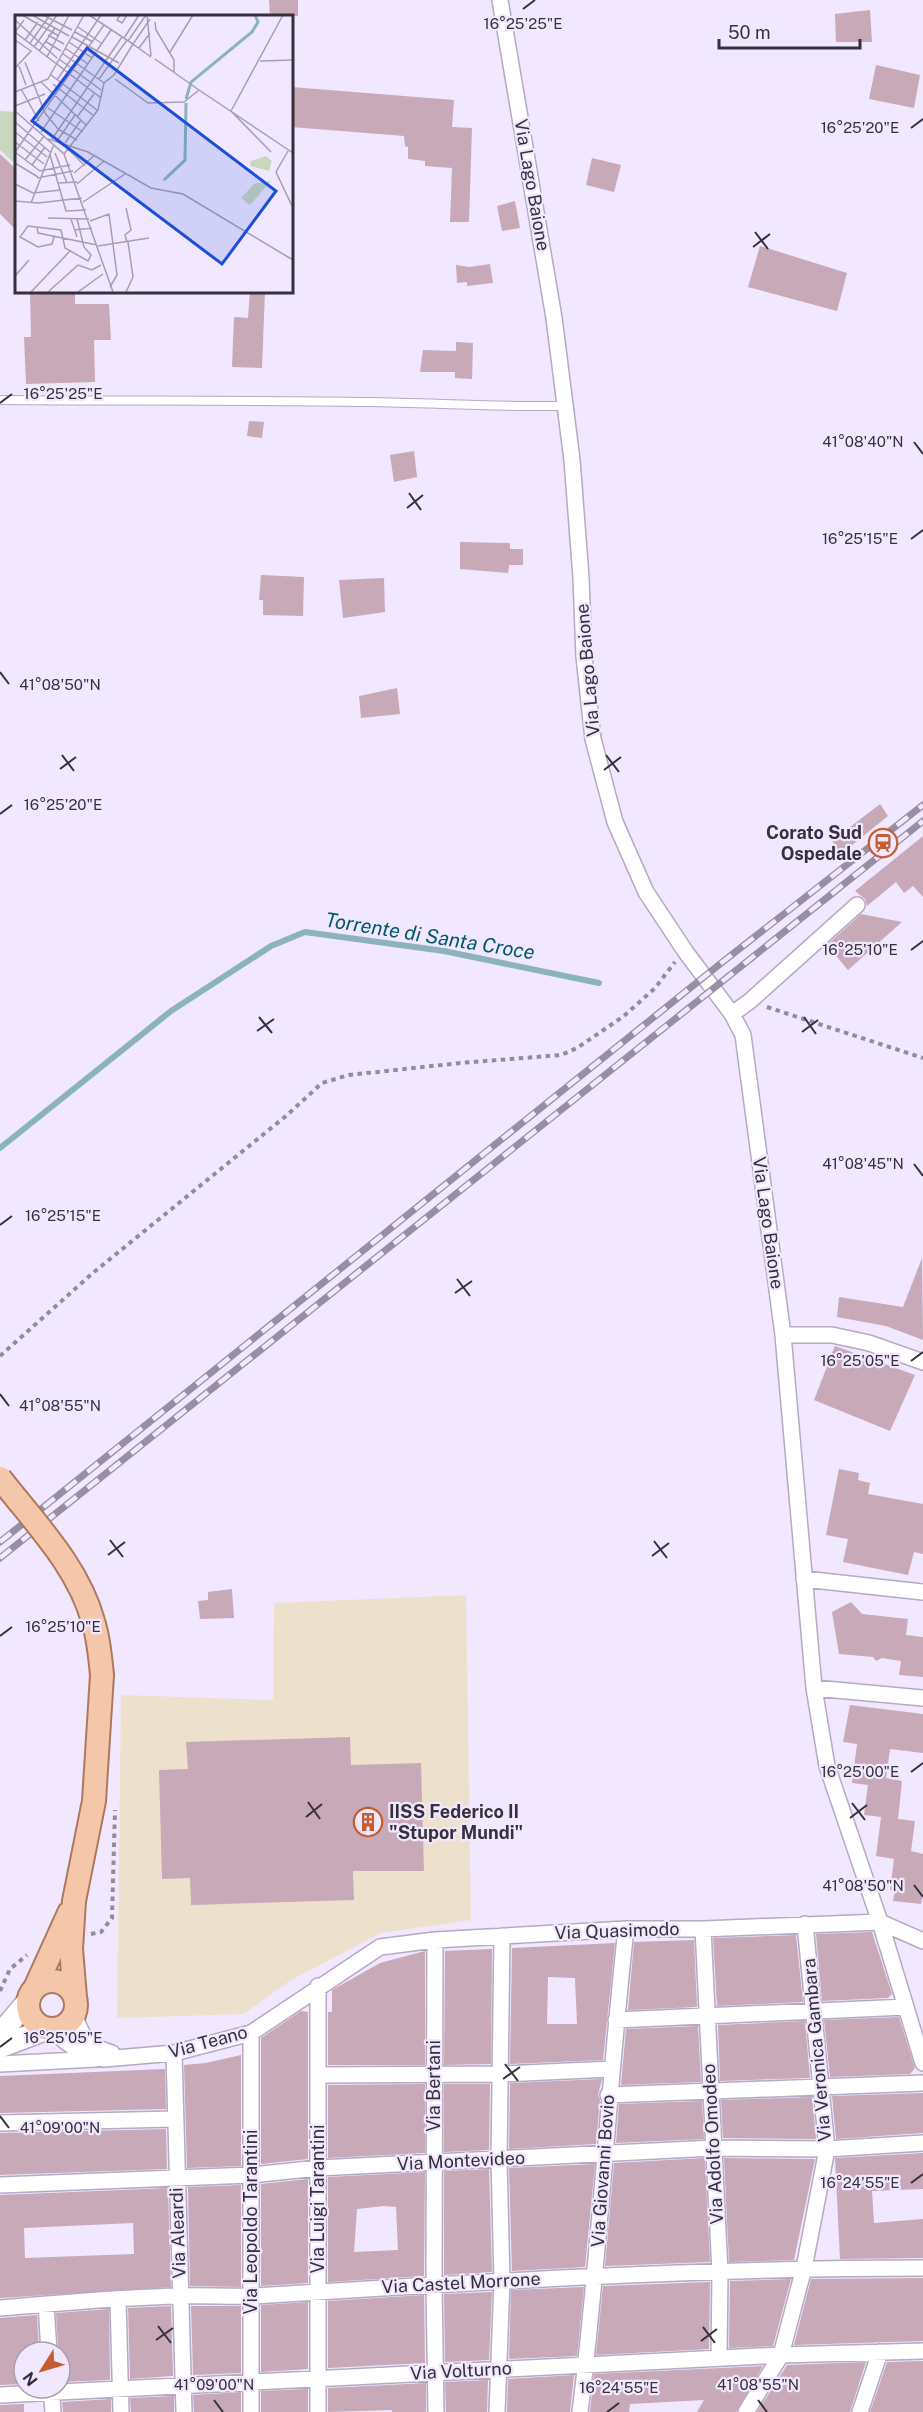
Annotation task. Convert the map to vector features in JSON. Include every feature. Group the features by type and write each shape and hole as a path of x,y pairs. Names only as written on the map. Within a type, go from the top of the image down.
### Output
{"main road":[{"path":"0,1478 60,1555 86,1600 99,1641 102,1676 94,1801 74,1901 71,1949 75,2005 66,2025 0,2047"},
{"path":"49,2029 41,2027 32,2018 32,1994 74,1901"},
{"path":"0,2034 43,1983 60,1982 67,1986 75,2005"}],"street":[{"name":"Via Lago Baione","path":"500,0 554,318 572,460 581,577 584,657 593,739 615,822 646,892 685,951 732,1014 743,1035 783,1335 814,1688 827,1766 880,1922 923,2063"},
{"path":"732,1014 750,1001 857,904"},
{"path":"783,1335 832,1335 869,1343 923,1362"},
{"path":"804,1579 923,1593"},
{"path":"814,1688 923,1698"},
{"name":"Via Quasimodo","path":"318,1986 380,1947 435,1940 626,1929 703,1929 880,1922 923,1941"},
{"name":"Via Veronica Gambara","path":"746,2412 781,2355 804,2268 827,2149 805,1924"},
{"name":"Via Giovanni Bovio","path":"580,2412 595,2277 608,2095 626,1929"},
{"name":"Via Adolfo Omodeo","path":"703,1929 720,2272 719,2358"},
{"path":"497,2412 502,2281 499,2160 502,1936"},
{"name":"Via Bertani","path":"435,1940 436,2412"},
{"name":"Via Teano","path":"0,2064 174,2053 251,2033 318,1986"},
{"name":"Via Luigi Tarantini","path":"318,1986 318,2412"},
{"name":"Via Teano","path":"75,2005 79,2031 85,2038 98,2049 121,2056"},
{"path":"616,2020 906,2007"},
{"name":"Via Teano","path":"49,2029 73,2048 104,2059"},
{"name":"Via Leopoldo Tarantini","path":"251,2033 251,2412"},
{"name":"Via Aleardi","path":"174,2053 174,2119 184,2412"},
{"path":"318,2075 500,2074 612,2069"},
{"path":"608,2095 923,2083"},
{"path":"0,2123 174,2119"},
{"name":"Via Montevideo","path":"0,2185 176,2179 251,2175 318,2168 714,2148 827,2149 923,2143"},
{"name":"Via Castel Morrone","path":"0,2308 118,2299 251,2296 502,2281 804,2268 923,2268"},
{"path":"118,2299 121,2412"},
{"path":"46,2304 48,2340"},
{"name":"Via Volturno","path":"72,2390 121,2389 183,2384 251,2384 435,2372 781,2355 923,2351"},
{"path":"860,2412 880,2352"}],"lane":[{"path":"0,400 219,400 371,402 489,407 565,406"}],"path":[{"path":"0,1356 94,1272 286,1116 322,1083 349,1075 561,1055 577,1048 624,1016 655,988 685,951"},
{"path":"750,1001 923,1058"}],"shaded area":[{"path":"466,1595 471,1920 381,1933 291,1980 244,2014 117,2018 121,1695 273,1700 274,1603"}],"green space":[{"path":"0,111 15,112 15,164 0,150"}],"building":[{"path":"269,0 298,0 298,16 270,15"},
{"path":"870,10 872,42 836,42 835,14"},
{"path":"876,65 920,75 914,108 869,99"},
{"path":"292,87 454,100 452,127 472,128 469,222 450,222 452,168 425,166 425,161 408,159 408,147 405,146 404,136 292,127"},
{"path":"0,154 15,168 15,229 0,214"},
{"path":"592,158 621,165 614,192 586,185"},
{"path":"515,201 520,228 502,231 497,206"},
{"path":"760,246 847,273 837,311 748,287"},
{"path":"490,264 493,283 467,286 467,282 457,283 456,265 469,267"},
{"path":"30,292 75,292 75,304 109,304 111,340 94,340 95,382 26,384 24,337 31,337"},
{"path":"250,292 265,292 262,368 232,367 234,317 248,318"},
{"path":"456,342 473,343 472,379 455,378 455,372 420,372 423,350 456,351"},
{"path":"249,421 264,422 262,438 247,436"},
{"path":"414,451 417,477 394,482 390,455"},
{"path":"460,542 510,543 510,549 523,549 523,565 509,565 508,573 460,569"},
{"path":"261,575 304,577 303,616 263,615 263,600 259,600"},
{"path":"384,578 385,612 343,618 339,580"},
{"path":"397,688 400,714 361,718 359,696"},
{"path":"880,804 888,816 841,854 832,841"},
{"path":"923,836 923,897 913,886 904,893 896,882 867,906 865,899 855,891"},
{"path":"861,914 902,922 848,970 827,945"},
{"path":"922,1258 923,1340 886,1326 837,1317 839,1297 903,1307"},
{"path":"835,1346 915,1375 890,1431 814,1400"},
{"path":"839,1469 859,1473 858,1480 870,1483 868,1494 923,1504 923,1554 914,1552 908,1575 843,1562 848,1539 826,1535"},
{"path":"232,1589 234,1618 200,1619 198,1601 208,1600 208,1592"},
{"path":"851,1602 862,1614 908,1619 906,1635 923,1637 923,1677 899,1675 901,1661 882,1658 876,1661 873,1657 839,1654 832,1612"},
{"path":"850,1705 923,1714 923,1753 890,1749 886,1778 902,1781 898,1819 915,1821 911,1851 923,1854 921,1904 893,1901 895,1890 890,1890 894,1859 876,1856 881,1817 864,1815 868,1785 852,1783 857,1744 843,1742"},
{"name":"IISS Federico II \"Stupor Mundi\"","path":"350,1737 351,1765 421,1763 424,1871 353,1871 354,1900 191,1905 190,1878 162,1879 159,1770 188,1769 186,1742"},
{"path":"872,1932 892,1994 888,1998 822,2001 816,1934"},
{"path":"796,1935 803,2002 717,2006 713,1938"},
{"path":"694,1940 697,2007 628,2010 634,1942"},
{"path":"615,1943 603,2060 510,2064 512,1948","holes":["548,1977 575,1978 577,2024 547,2024"]},
{"path":"492,1949 491,2064 444,2065 445,1951"},
{"path":"425,1951 425,2065 328,2065 328,2012 332,2012 332,1990 380,1963"},
{"path":"301,2011 308,2012 308,2159 261,2164 261,2038"},
{"path":"899,2017 915,2068 910,2074 830,2077 824,2020"},
{"path":"805,2021 810,2078 720,2081 718,2025"},
{"path":"698,2026 701,2082 621,2085 626,2029"},
{"path":"241,2055 241,2166 187,2168 184,2065 206,2063"},
{"path":"165,2069 166,2109 0,2113 0,2076"},
{"path":"602,2079 598,2095 600,2100 596,2144 509,2149 510,2083"},
{"path":"425,2084 425,2153 328,2158 328,2085"},
{"path":"444,2084 490,2084 489,2150 444,2152"},
{"path":"923,2093 923,2133 836,2139 832,2096"},
{"path":"812,2097 816,2139 723,2138 721,2100"},
{"path":"702,2101 704,2139 616,2143 619,2104"},
{"path":"166,2129 167,2169 0,2175 0,2133"},
{"path":"923,2153 923,2189 872,2191 874,2223 923,2219 923,2258 840,2259 835,2158"},
{"path":"705,2158 710,2262 605,2266 614,2163"},
{"path":"724,2158 815,2159 794,2260 729,2262"},
{"path":"595,2164 585,2267 512,2271 509,2168"},
{"path":"489,2169 492,2272 444,2275 444,2171"},
{"path":"425,2172 424,2276 328,2282 328,2177","holes":["396,2207 398,2250 354,2252 357,2209"]},
{"path":"308,2179 308,2283 261,2286 261,2184"},
{"path":"241,2185 241,2287 190,2286 188,2187"},
{"path":"168,2188 171,2287 0,2298 0,2195","holes":["133,2223 134,2254 25,2258 24,2228"]},
{"path":"923,2278 923,2341 794,2345 811,2279"},
{"path":"791,2279 773,2346 729,2348 730,2281"},
{"path":"710,2282 709,2349 596,2355 603,2286"},
{"path":"584,2287 577,2356 509,2359 511,2290"},
{"path":"492,2292 489,2360 445,2362 444,2294"},
{"path":"424,2295 425,2363 328,2368 328,2301"},
{"path":"308,2302 308,2369 261,2372 261,2305"},
{"path":"171,2306 173,2376 130,2379 128,2308"},
{"path":"191,2306 241,2306 241,2373 193,2375"},
{"path":"109,2309 110,2380 72,2382 72,2340 58,2340 56,2313"},
{"path":"37,2315 38,2340 12,2340 12,2384 0,2385 0,2318"},
{"path":"923,2361 923,2412 870,2412 887,2362"},
{"path":"866,2362 850,2412 757,2412 787,2365"},
{"path":"763,2366 736,2412 697,2412 704,2400 630,2404 629,2412 590,2412 594,2374"},
{"path":"574,2375 570,2412 507,2412 508,2379"},
{"path":"488,2380 487,2412 446,2412 445,2382"},
{"path":"426,2383 426,2412 392,2412 392,2410 328,2412 328,2388"},
{"path":"308,2389 308,2412 261,2412 261,2391"},
{"path":"241,2392 241,2412 194,2412 193,2395"},
{"path":"174,2396 174,2412 131,2412 130,2398"},
{"path":"111,2399 111,2412 63,2412 62,2402"},
{"path":"24,2404 24,2412 0,2412 0,2405"}],"waterway":[{"name":"Torrente di Santa Croce","path":"0,1148 171,1011 271,946 305,932 444,951 599,983"}],"railway":[{"path":"0,1542 720,964 923,805"},
{"path":"0,1558 923,821"}],"place":[{"name":"Corato Sud Ospedale","path":"883,843"},
{"name":"IISS Federico II \"Stupor Mundi\"","path":"368,1822"}]}
